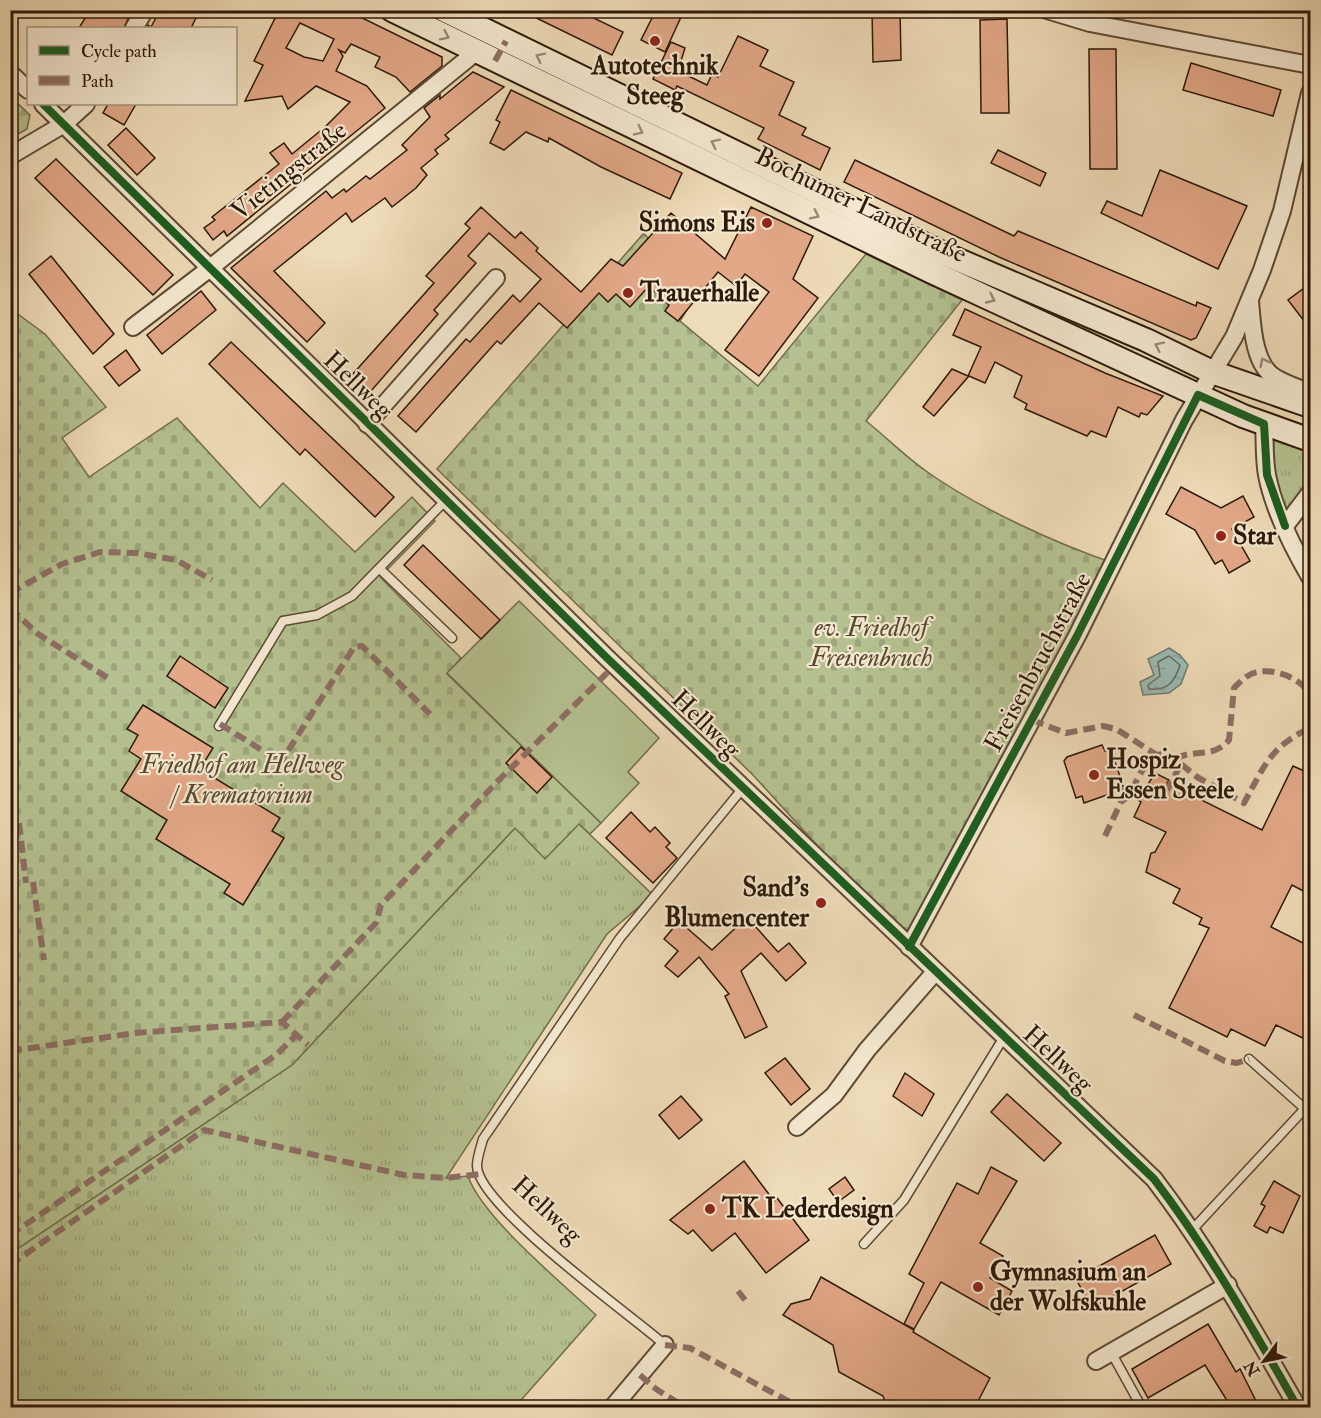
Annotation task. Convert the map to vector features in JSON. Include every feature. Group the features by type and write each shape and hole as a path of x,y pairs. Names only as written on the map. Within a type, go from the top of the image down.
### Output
{"main road":[{"name":"Bochumer Landstraße","path":"392,10 930,271 1264,424 1311,440"},
{"name":"Bochumer Landstraße","path":"444,10 942,253 1146,340 1212,372 1311,406"}],"street":[{"path":"135,27 145,10"},
{"path":"1047,10 1090,23 1311,64"},
{"name":"Vietingstraße","path":"133,327 209,269 476,52"},
{"path":"10,73 27,89"},
{"name":"Freisenbruchstraße","path":"909,947 1077,636 1198,394 1234,337 1282,211 1311,93"},
{"name":"Hellweg","path":"44,105 367,424 743,788 1154,1179 1192,1230 1227,1285 1298,1407"},
{"path":"10,156 64,123 85,105"},
{"path":"367,424 495,278"},
{"path":"1250,297 1253,328 1266,369 1274,378 1311,393"},
{"path":"1264,424 1267,475 1285,526 1311,577"},
{"path":"1285,526 1311,493"},
{"path":"797,1127 834,1095 867,1050 935,972"},
{"path":"1096,1361 1227,1285"},
{"name":"Hellweg","path":"612,1407 665,1345"}],"lane":[{"path":"219,726 283,621 317,615 341,604 380,569 446,500"},
{"path":"380,569 452,638"},
{"name":"Hellweg","path":"665,1345 534,1237 492,1197 477,1167 483,1139 620,938 743,788"},
{"path":"864,1244 904,1200 1004,1038"},
{"path":"1192,1230 1211,1213 1307,1106 1250,1059"},
{"path":"1111,1352 1142,1407"}],"green space":[{"path":"11,97 30,115 27,129 11,138"},
{"name":"ev. Friedhof Freisenbruch","path":"644,233 693,300 680,321 758,386 866,254 962,300 866,421 918,465 968,498 1042,535 1113,563 908,945 753,775 437,469"},
{"name":"Friedhof am Hellweg / Krematorium","path":"11,309 45,334 106,407 62,438 89,477 177,418 260,508 283,483 355,552 412,497 435,521 380,577 461,658 447,674 601,823 590,834 579,824 545,859 515,828 292,1065 11,1253"},
{"path":"1265,425 1310,441 1310,492 1284,524"},
{"path":"519,601 659,738 628,772 639,783 601,823 447,673"},
{"path":"579,824 653,895 607,934 446,1178 468,1176 476,1192 505,1229 596,1315 515,1407 11,1408 11,1253 292,1065 515,828"}],"water":[{"path":"1169,648 1180,655 1188,665 1181,684 1169,693 1143,695 1140,682 1154,675 1148,659"}],"building":[{"path":"90,10 123,10 130,14 124,27 80,27"},
{"path":"160,10 200,10 192,27 151,27"},
{"path":"274,10 346,10 442,57 442,66 410,92 396,77 375,67 380,57 351,44 345,53 339,50 343,56 336,71 367,86 385,108 227,236 224,231 213,240 204,228 215,220 212,217 279,164 270,153 284,143 292,154 325,127 350,102 316,86 288,109 282,96 245,101 263,65 254,61 278,12","holes":["300,23 334,39 323,61 304,57 286,48"]},
{"path":"520,10 577,10 623,32 612,55"},
{"path":"656,10 669,10 681,17 665,52 641,40"},
{"path":"872,10 900,10 901,60 873,62"},
{"path":"1007,19 1009,113 981,113 980,20"},
{"path":"738,36 768,50 760,66 794,82 779,115 806,128 802,135 830,148 820,170 758,139 764,128 677,86 675,90 653,79 671,42 685,48 678,71 707,85 712,74 718,77"},
{"path":"1089,49 1116,49 1117,169 1090,169"},
{"path":"1191,63 1281,90 1273,116 1183,90"},
{"path":"473,72 504,87 445,135 449,139 435,150 438,154 421,168 427,175 416,188 392,207 385,198 352,222 346,213 274,271 325,323 307,342 231,268 326,191 332,198 344,189 346,192 366,176 370,179 407,150 402,145 430,117 424,108 440,95 440,99"},
{"path":"511,90 682,173 670,199 601,167 549,138 548,142 526,132 504,150 490,143 500,122 496,120"},
{"path":"107,105 135,105 124,125 103,113"},
{"path":"126,128 155,158 137,175 108,145"},
{"path":"998,150 1046,173 1040,186 991,163"},
{"path":"56,159 173,275 153,295 35,178"},
{"path":"855,160 1014,236 1018,231 1196,306 1197,302 1211,308 1196,338 1191,340 999,257 844,182"},
{"path":"1160,170 1247,206 1218,269 1101,213 1107,201 1142,216"},
{"path":"481,207 515,238 521,232 538,248 536,251 581,292 611,259 623,266 671,213 725,259 751,207 813,236 793,279 818,298 759,376 725,350 769,292 745,274 736,286 718,272 678,321 665,311 669,305 649,286 630,307 616,294 608,302 599,293 567,328 539,303 501,344 497,341 416,432 398,416 466,339 470,342 513,295 520,302 541,279 489,233 468,256 476,263 434,310 438,314 371,391 352,375 434,283 426,276 470,228 465,224"},
{"path":"51,256 114,334 93,354 29,274"},
{"path":"1311,283 1311,330 1288,300"},
{"path":"201,291 216,310 162,354 147,335"},
{"path":"965,309 1105,373 1163,396 1147,415 1141,413 1139,417 1118,407 1106,437 1091,431 1087,436 1025,409 1027,404 1014,397 1022,376 995,362 985,383 969,376 934,416 923,407 952,369 968,376 981,347 953,335"},
{"path":"231,342 394,497 375,517 305,449 300,455 209,364"},
{"path":"126,350 140,370 119,386 104,367"},
{"path":"1181,487 1221,508 1243,496 1254,517 1232,529 1250,561 1229,573 1222,560 1215,564 1195,530 1166,514"},
{"path":"423,545 500,620 481,639 404,565"},
{"path":"180,656 228,688 215,708 167,676"},
{"path":"143,705 213,748 200,769 280,818 272,831 284,838 243,905 224,893 230,884 156,839 167,820 121,791 141,759 129,751 138,735 127,729"},
{"name":"Hospiz Essen Steele","path":"1102,745 1105,751 1111,749 1124,789 1084,803 1082,796 1076,798 1064,761 1067,757"},
{"path":"521,747 552,777 537,793 506,763"},
{"path":"1293,766 1311,774 1311,895 1292,885 1271,927 1311,947 1311,1042 1276,1025 1265,1046 1231,1029 1227,1037 1169,1008 1209,928 1199,924 1202,918 1173,903 1180,889 1146,872 1151,853 1155,852 1166,832 1134,817 1141,802 1138,800 1155,773 1169,780 1167,783 1262,830"},
{"path":"631,812 650,832 655,827 670,843 666,847 677,858 653,883 606,838"},
{"path":"747,917 778,952 789,943 806,963 786,981 761,953 741,971 767,1027 745,1038 725,996 729,994 699,957 678,977 665,966 678,951 664,939 679,921 712,950"},
{"path":"785,1058 810,1089 791,1105 765,1073"},
{"path":"905,1073 934,1094 922,1116 893,1096"},
{"path":"1007,1094 1061,1143 1044,1161 991,1112"},
{"path":"681,1096 702,1120 679,1139 659,1115"},
{"path":"744,1161 774,1201 777,1198 809,1240 766,1273 735,1233 712,1251 693,1230 688,1234 670,1220"},
{"path":"991,1167 1017,1181 980,1243 1003,1256 990,1278 1012,1291 999,1315 941,1282 914,1329 904,1324 924,1283 909,1274 957,1183 978,1194"},
{"path":"845,1177 854,1190 838,1202 829,1189"},
{"path":"1274,1181 1300,1196 1283,1233 1270,1227 1267,1233 1254,1226 1265,1206 1261,1204"},
{"path":"1155,1235 1171,1264 1092,1308 1076,1279"},
{"path":"821,1277 914,1330 913,1332 990,1378 975,1407 887,1407 883,1396 839,1372 833,1345 783,1315 791,1304 810,1299"},
{"path":"1208,1324 1236,1372 1240,1369 1259,1407 1231,1407 1205,1365 1148,1398 1132,1369"}],"marked path":[{"path":"495,61 506,41"},
{"path":"10,593 62,564 100,552 137,553 176,560 212,580"},
{"path":"10,608 38,634 108,678"},
{"path":"220,724 276,759 279,765 354,647 362,646 430,714"},
{"path":"282,1022 376,923 381,905 497,782 615,665"},
{"path":"1176,759 1189,754 1216,750 1229,740 1234,688 1250,674 1264,671 1280,673 1301,684 1310,695"},
{"path":"1032,720 1066,733 1103,726 1116,729 1157,755"},
{"path":"1181,764 1197,777 1244,803 1277,750 1310,728"},
{"path":"1132,790 1150,760 1164,754 1181,764 1167,790"},
{"path":"1105,836 1121,802 1130,795"},
{"path":"19,823 26,883"},
{"path":"33,882 44,960"},
{"path":"1134,1015 1225,1061 1237,1063 1249,1059"},
{"path":"10,1051 135,1033 282,1022 308,1045"},
{"path":"10,1235 276,1055 297,1034"},
{"path":"10,1265 204,1130 404,1175 446,1178 481,1174"},
{"path":"738,1291 745,1300"},
{"path":"665,1345 690,1348 801,1408"},
{"path":"640,1375 656,1389 686,1408"}],"cycle path":[{"path":"44,105 606,657 1154,1179 1212,1262 1298,1408"},
{"path":"909,947 1077,636 1198,395 1264,424 1267,475 1285,526"}],"place":[{"name":"Autotechnik Steeg","path":"655,41"},
{"name":"Simons Eis","path":"767,223"},
{"name":"Trauerhalle","path":"628,293"},
{"name":"Star","path":"1221,536"},
{"name":"Hospiz Essen Steele","path":"1094,775"},
{"name":"Sand's Blumencenter","path":"821,903"},
{"name":"TK Lederdesign","path":"710,1209"},
{"name":"Gymnasium an der Wolfskuhle","path":"978,1287"}]}
